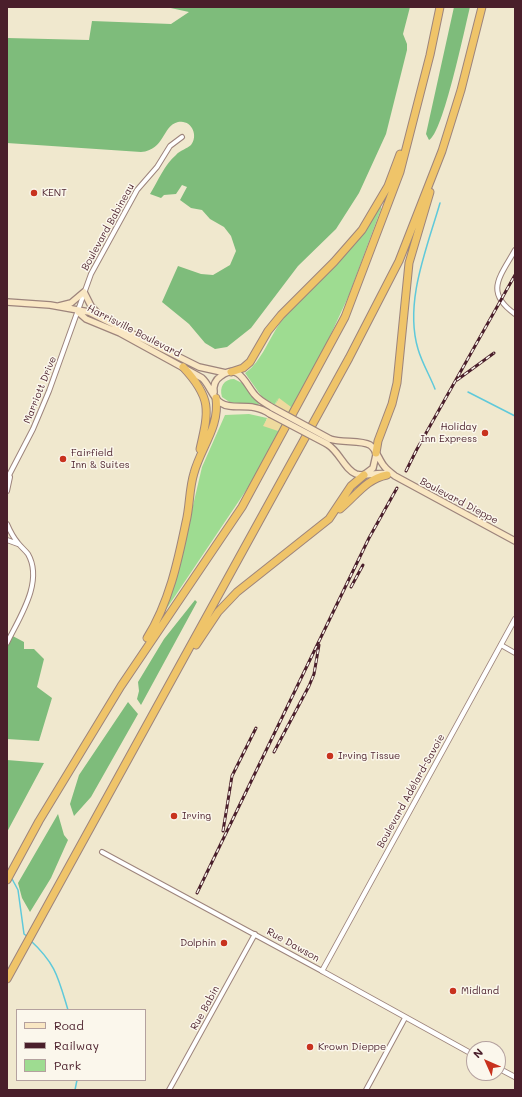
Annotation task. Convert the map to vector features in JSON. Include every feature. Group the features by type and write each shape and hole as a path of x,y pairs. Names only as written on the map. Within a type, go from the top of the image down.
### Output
{"highway":[{"path":"7,880 39,821 121,686 242,507 345,317 400,172 422,89 440,7"},
{"path":"376,453 378,441 397,383 409,263 442,151 462,90 482,7"},
{"path":"229,372 243,368 250,362 268,331 281,315 334,262 368,222 394,173 422,89"},
{"path":"7,979 349,358 399,261 442,151"},
{"path":"121,686 156,621 171,585 187,520 190,493 207,416 206,404 201,392 183,367"},
{"path":"198,461 215,422 215,396"},
{"path":"329,518 351,486 364,475"},
{"path":"152,717 205,630 224,606 253,578 329,518 366,483 376,477 388,475"}],"main road":[{"path":"56,306 71,303 84,292 91,306 104,318"},
{"path":"7,302 56,306 78,311"},
{"name":"Harrisville Boulevard","path":"78,311 86,319 101,324 183,367 206,382 215,396 225,405 252,406 272,411"},
{"name":"Harrisville Boulevard","path":"78,311 88,312 104,318 199,367 241,375 257,397 272,411 329,442"},
{"path":"215,396 214,382 229,372"},
{"path":"329,442 364,443 373,448 387,470 395,476"},
{"path":"329,442 353,473 364,475 379,473 395,476"},
{"path":"364,475 373,468 376,463 376,453"},
{"name":"Boulevard Dieppe","path":"395,476 515,541"}],"street":[{"name":"Boulevard Babineau","path":"78,311 91,274 137,190 157,167 170,146 182,137"},
{"path":"515,250 501,276 497,295 500,301 515,314"},
{"name":"Marriott Drive","path":"7,479 33,429 49,391 78,311"},
{"name":"Marriott Drive","path":"7,491 11,472"},
{"path":"7,524 18,544 29,558 33,578 28,599 7,643"},
{"path":"7,540 18,544"},
{"name":"Boulevard Adélard-Savoie","path":"322,971 515,619"},
{"path":"501,644 515,653"},
{"name":"Rue Dawson","path":"102,852 255,934 466,1051"},
{"name":"Rue Babin","path":"169,1090 255,934"},
{"path":"366,1090 405,1018"},
{"path":"506,1072 515,1077"}],"green space":[{"path":"166,7 410,7 403,34 407,44 407,50 386,134 359,193 336,229 298,266 251,328 227,347 215,349 205,343 189,324 162,302 178,266 201,274 213,275 230,265 236,251 231,236 224,227 210,219 202,210 191,208 180,200 187,187 182,185 176,194 164,195 161,198 150,194 168,163 178,153 191,145 194,133 190,125 183,122 173,124 155,147 141,152 7,143 7,38 89,40 92,21 171,24 189,12"},
{"path":"454,7 470,7 447,101 435,133 429,140 426,134"},
{"path":"379,207 381,207 349,295 319,360 251,483 165,611 184,544 202,467 225,415 249,414 267,418 264,426 275,405 262,397 245,373 256,362 278,325 294,305"},
{"path":"234,379 244,384 259,403 258,406 231,403 222,397 221,390 223,384 227,380"},
{"path":"195,600 197,602 141,705 137,699 139,691 138,682 164,639"},
{"path":"7,633 24,642 24,649 34,649 44,659 37,687 52,698 39,741 7,739"},
{"path":"128,702 138,714 91,797 74,816 70,804 79,775"},
{"path":"7,760 44,763 7,832"},
{"path":"58,814 64,835 68,840 51,878 30,912 22,898 18,883"}],"sand":[{"path":"279,398 291,407 278,431 263,426"}],"waterway":[{"path":"435,389 418,349 414,331 414,313 415,294 419,275 440,203"},
{"path":"468,392 515,416"},
{"path":"11,877 18,890 24,934 28,937"},
{"path":"30,940 46,956 51,964 62,989 68,1009"},
{"path":"75,1090 77,1081"}],"railway":[{"path":"406,471 515,275"},
{"path":"457,380 494,353"},
{"path":"197,893 369,538 397,488"},
{"path":"351,587 363,565"},
{"path":"274,752 309,686 314,674 319,645"},
{"path":"223,831 232,776 256,728"}],"place":[{"name":"KENT","path":"34,193"},
{"name":"Holiday Inn Express","path":"485,433"},
{"name":"Fairfield Inn & Suites","path":"63,459"},
{"name":"Irving Tissue","path":"330,756"},
{"name":"Irving","path":"174,816"},
{"name":"Dolphin","path":"224,943"},
{"name":"Midland","path":"453,991"},
{"name":"Krown Dieppe","path":"310,1047"}]}
